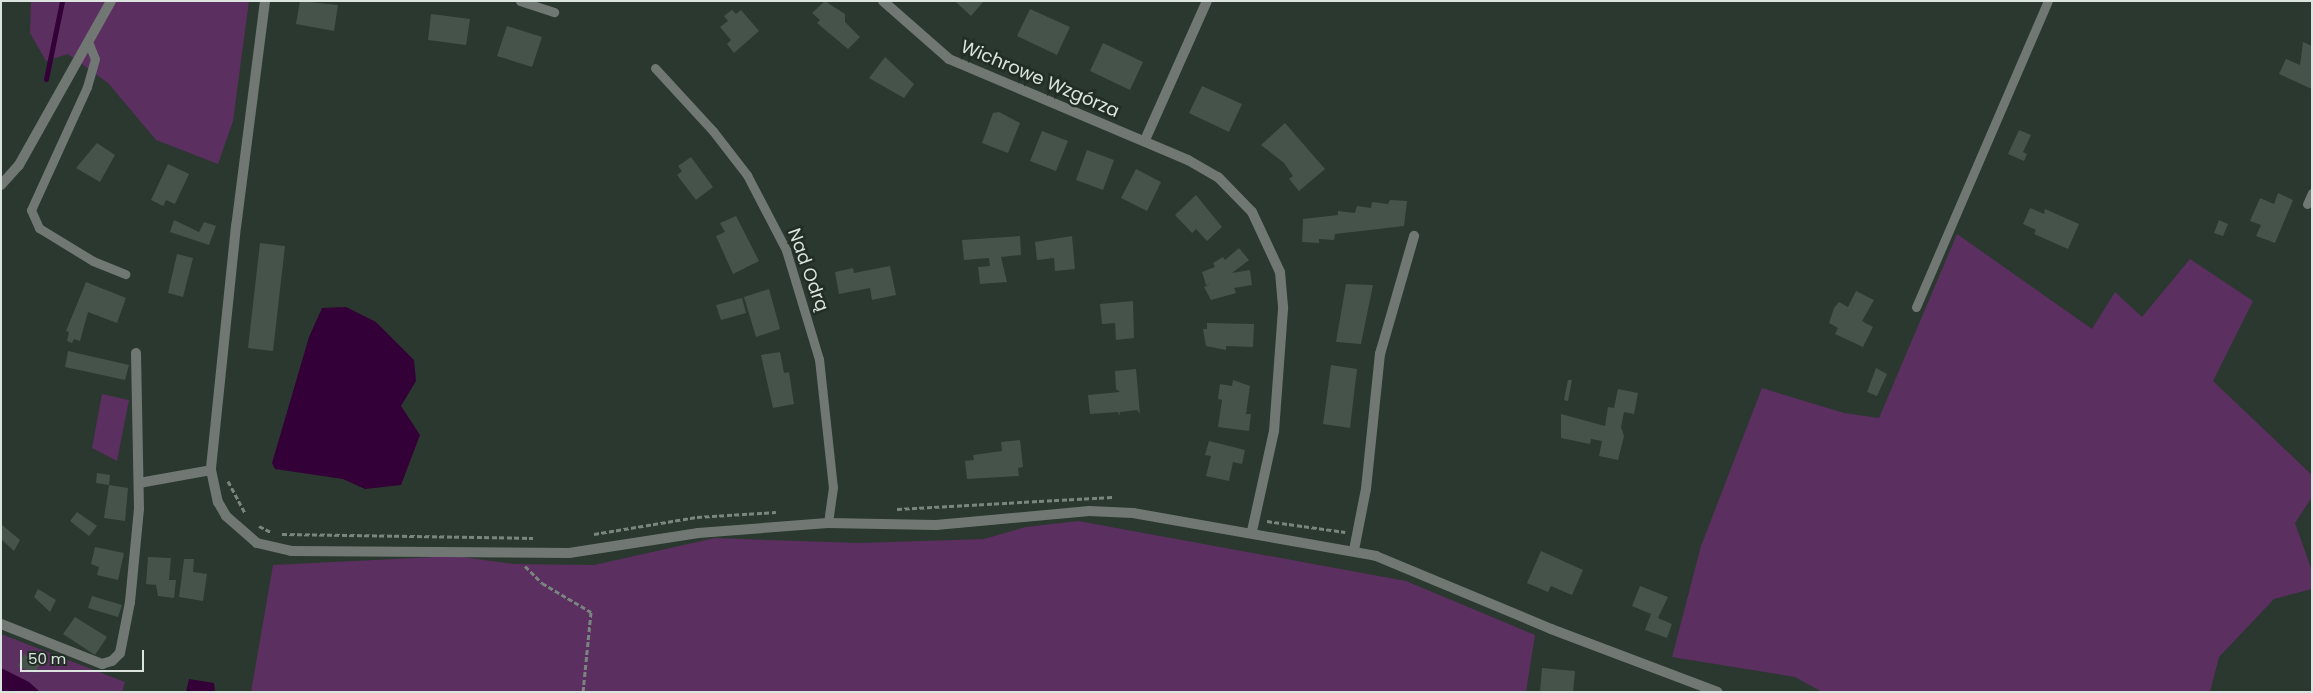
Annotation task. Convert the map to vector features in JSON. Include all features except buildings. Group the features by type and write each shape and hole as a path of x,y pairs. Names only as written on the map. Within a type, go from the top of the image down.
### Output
{"street":[{"path":"1,185 20,165 89,44 111,1"},
{"path":"265,1 235,236 211,470 218,502 226,516 243,535 273,549 569,553 698,533 828,523 936,525 1089,511 1134,513 1252,531 1354,550 1411,568 1550,629 1718,692"},
{"name":"Wichrowe Wzgórza","path":"883,1 949,59 1145,140 1218,177 1237,193 1260,227 1280,272 1283,308 1274,431 1252,531"},
{"path":"1145,140 1208,1"},
{"path":"1354,550 1366,489 1380,354 1414,236"},
{"path":"1,624 102,664 112,661 120,653 129,609 139,483 136,353"},
{"path":"139,483 211,470"}],"lane":[{"path":"520,1 554,12"},
{"path":"1916,307 2048,1"},
{"path":"89,44 95,59 87,87 31,210 39,228 93,261 125,274"},
{"name":"Nad Odrą","path":"655,68 713,130 747,175 786,250 819,359 833,487 828,523"},
{"path":"2306,204 2312,193"}],"path":[{"path":"512,553 542,584 591,612 582,692"}],"shaded area":[{"path":"31,1 249,1 233,121 218,164 156,140 108,83 68,54 46,61 30,33"},
{"path":"1957,234 2092,329 2115,292 2142,317 2190,259 2253,301 2213,381 2312,475 2312,497 2295,523 2312,571 2312,589 2274,599 2219,657 2210,692 1822,692 1795,677 1672,657 1701,546 1762,388 1844,413 1879,418"},
{"path":"346,307 376,322 414,360 416,381 401,406 420,435 401,485 365,489 343,479 275,469 272,463 309,337 322,308"},
{"path":"102,394 129,400 117,461 92,448"},
{"path":"1078,521 1406,581 1535,635 1526,692 251,692 273,565 455,556 514,564 594,565 715,538 859,543 984,539 1026,527"},
{"path":"1,634 125,682 122,692 40,692 1,668"},
{"path":"1,668 29,682 40,692 1,692"},
{"path":"189,679 214,683 215,692 186,692"}],"waterway":[{"path":"46,79 62,1"}]}
